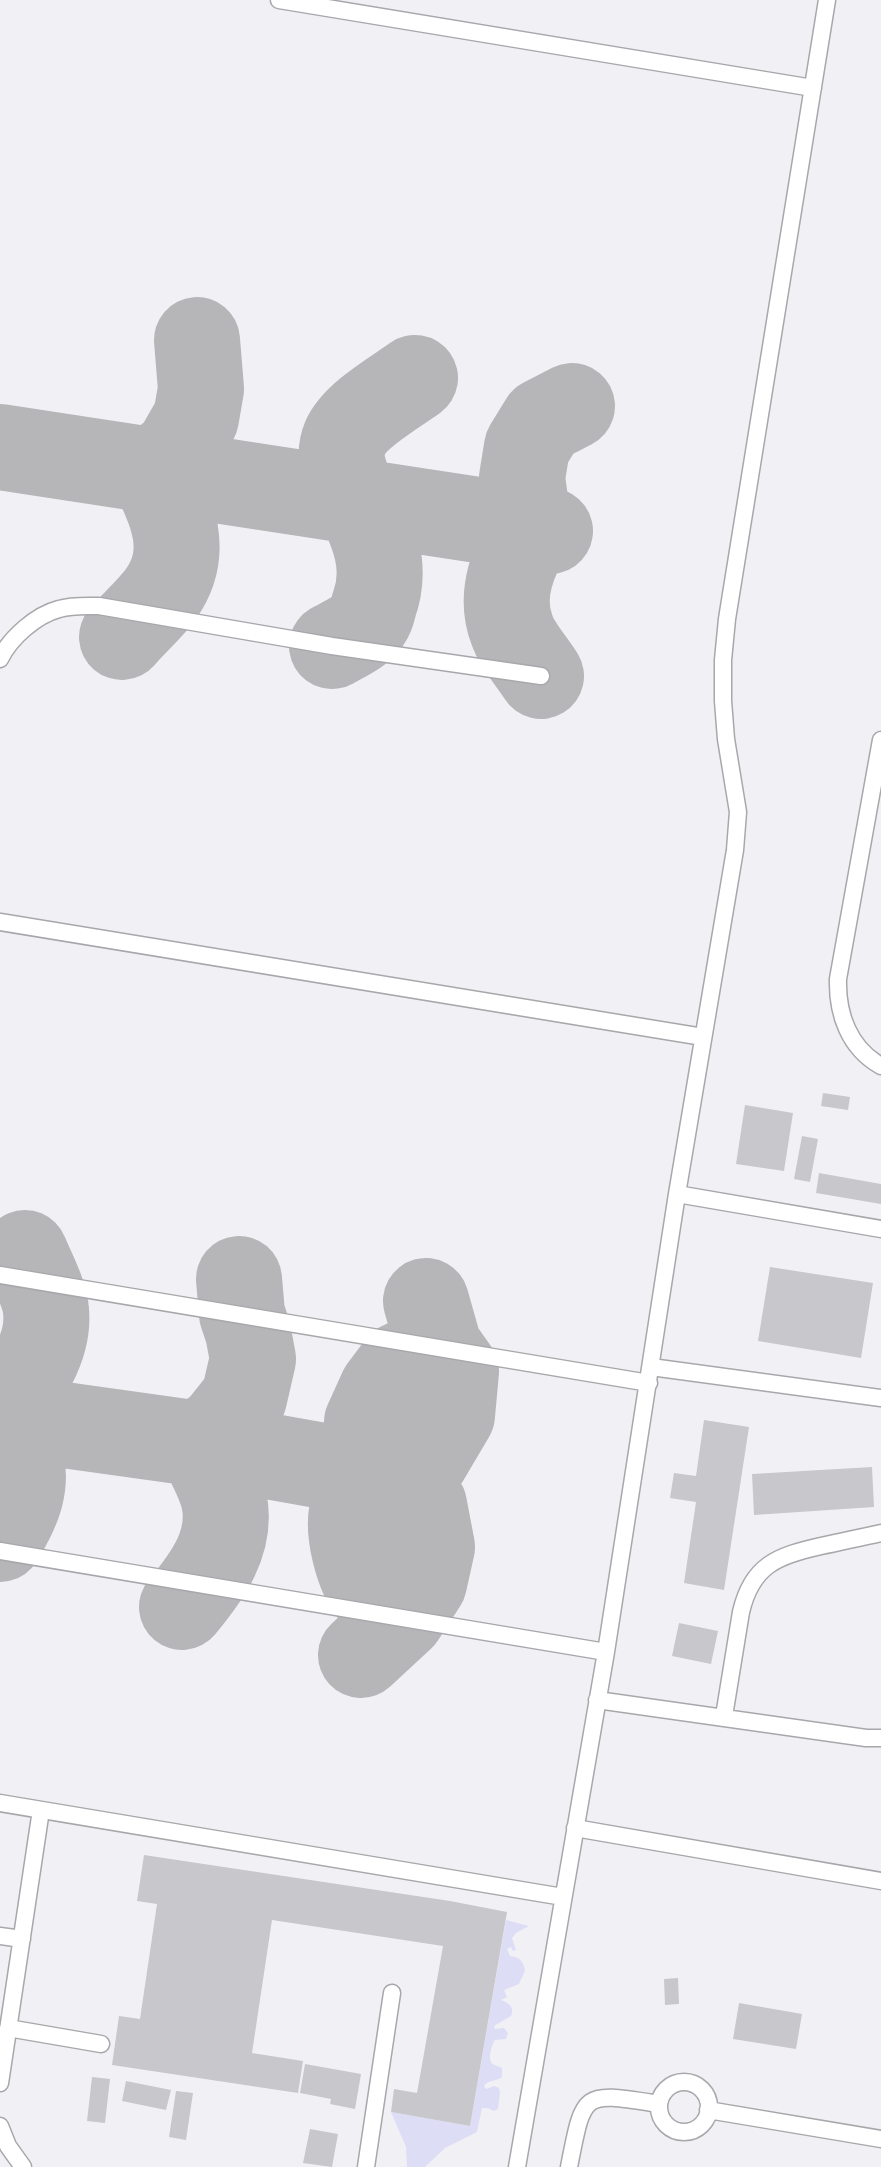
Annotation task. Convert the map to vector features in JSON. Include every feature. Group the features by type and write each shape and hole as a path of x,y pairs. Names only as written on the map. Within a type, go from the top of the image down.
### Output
{"lane":[{"path":"279,0 813,88"},
{"path":"517,2167 606,1652 677,1194 735,850 738,812 726,740 723,701 723,660 727,619 827,0"},
{"path":"0,659 17,636 36,621 58,609 92,606 332,646 542,676"},
{"path":"881,740 838,979 838,998 849,1034 860,1049 881,1066"},
{"path":"0,922 703,1037"},
{"path":"677,1194 881,1229"},
{"path":"0,1275 650,1375 881,1398"},
{"path":"724,1716 741,1612 745,1596 753,1580 765,1567 779,1558 795,1552 881,1533"},
{"path":"0,1551 606,1652"},
{"path":"597,1700 724,1716 866,1738 881,1738"},
{"path":"0,1803 563,1897"},
{"path":"0,2083 41,1810"},
{"path":"575,1828 881,1881"},
{"path":"0,1936 22,1939"},
{"path":"366,2167 392,1993"},
{"path":"8,2028 101,2044"},
{"path":"684,2082 694,2084 703,2090 708,2110 705,2120 698,2128 688,2132 678,2131 668,2126 662,2119 659,2104 665,2089 674,2083 684,2082"},
{"path":"569,2167 578,2119 588,2103 604,2096 659,2104"},
{"path":"708,2110 881,2139"},
{"path":"0,2126 8,2146 23,2167"}],"shaded area":[{"path":"506,1920 529,1926 516,1933 512,1938 516,1950 513,1951 511,1947 507,1949 510,1956 521,1960 525,1971 519,1984 504,1990 507,1997 501,2000 510,2006 512,2010 511,2016 494,2026 495,2029 504,2028 508,2033 506,2039 495,2040 490,2054 492,2063 502,2068 502,2077 488,2082 484,2086 486,2089 494,2086 499,2088 498,2109 494,2111 482,2108 477,2132 445,2148 425,2167 407,2167 406,2147 391,2112 470,2126"}],"building":[{"path":"823,1093 850,1097 848,1110 821,1106"},
{"path":"745,1105 793,1113 784,1171 736,1164"},
{"path":"802,1136 818,1139 810,1182 794,1179"},
{"path":"819,1173 881,1184 881,1204 816,1193"},
{"path":"770,1267 873,1283 861,1358 758,1341"},
{"path":"704,1420 749,1427 724,1590 684,1583 696,1502 670,1498 674,1473 696,1476"},
{"path":"872,1467 874,1507 754,1515 752,1474"},
{"path":"679,1623 718,1631 711,1664 672,1656"},
{"path":"144,1855 450,1901 507,1912 470,2126 391,2112 394,2089 417,2093 443,1946 272,1920 252,2053 303,2061 298,2093 112,2065 119,2016 140,2019 157,1904 137,1901"},
{"path":"678,1978 679,2004 665,2005 664,1979"},
{"path":"739,2003 802,2014 796,2049 733,2039"},
{"path":"305,2064 361,2074 355,2109 330,2104 331,2099 300,2093"},
{"path":"92,2077 110,2079 105,2123 87,2121"},
{"path":"126,2081 171,2090 166,2110 122,2101"},
{"path":"176,2091 193,2093 186,2140 169,2137"},
{"path":"310,2129 338,2134 332,2167 303,2163"}],"taxiway":[{"path":"122,637 161,594 170,578 175,562 177,547 172,517 152,471 177,451 196,418 201,389 197,340"},
{"path":"332,646 352,635 366,624 372,612 380,577 374,538 344,470 342,454 345,438 350,429 366,413 415,378"},
{"path":"541,676 514,636 508,617 507,590 514,564 532,528 526,507 522,478 527,447 543,421 572,406"},
{"path":"0,447 550,531"},
{"path":"0,1414 33,1366 44,1339 46,1325 45,1304 38,1282 25,1253"},
{"path":"182,1607 209,1571 216,1558 225,1530 226,1515 222,1493 200,1444 221,1427 244,1398 253,1359 248,1332 242,1314 239,1279"},
{"path":"361,1655 402,1617 424,1583 432,1547 424,1505 408,1484 391,1478 426,1459 452,1415 456,1371 439,1347 426,1301"},
{"path":"402,1617 372,1592 362,1575 352,1540 351,1517 357,1499 373,1475 367,1453 367,1422 382,1389 400,1365 439,1347"},
{"path":"0,1416 200,1444 391,1478"},
{"path":"0,1418 17,1448 23,1472 23,1484 17,1506 0,1539"}]}
